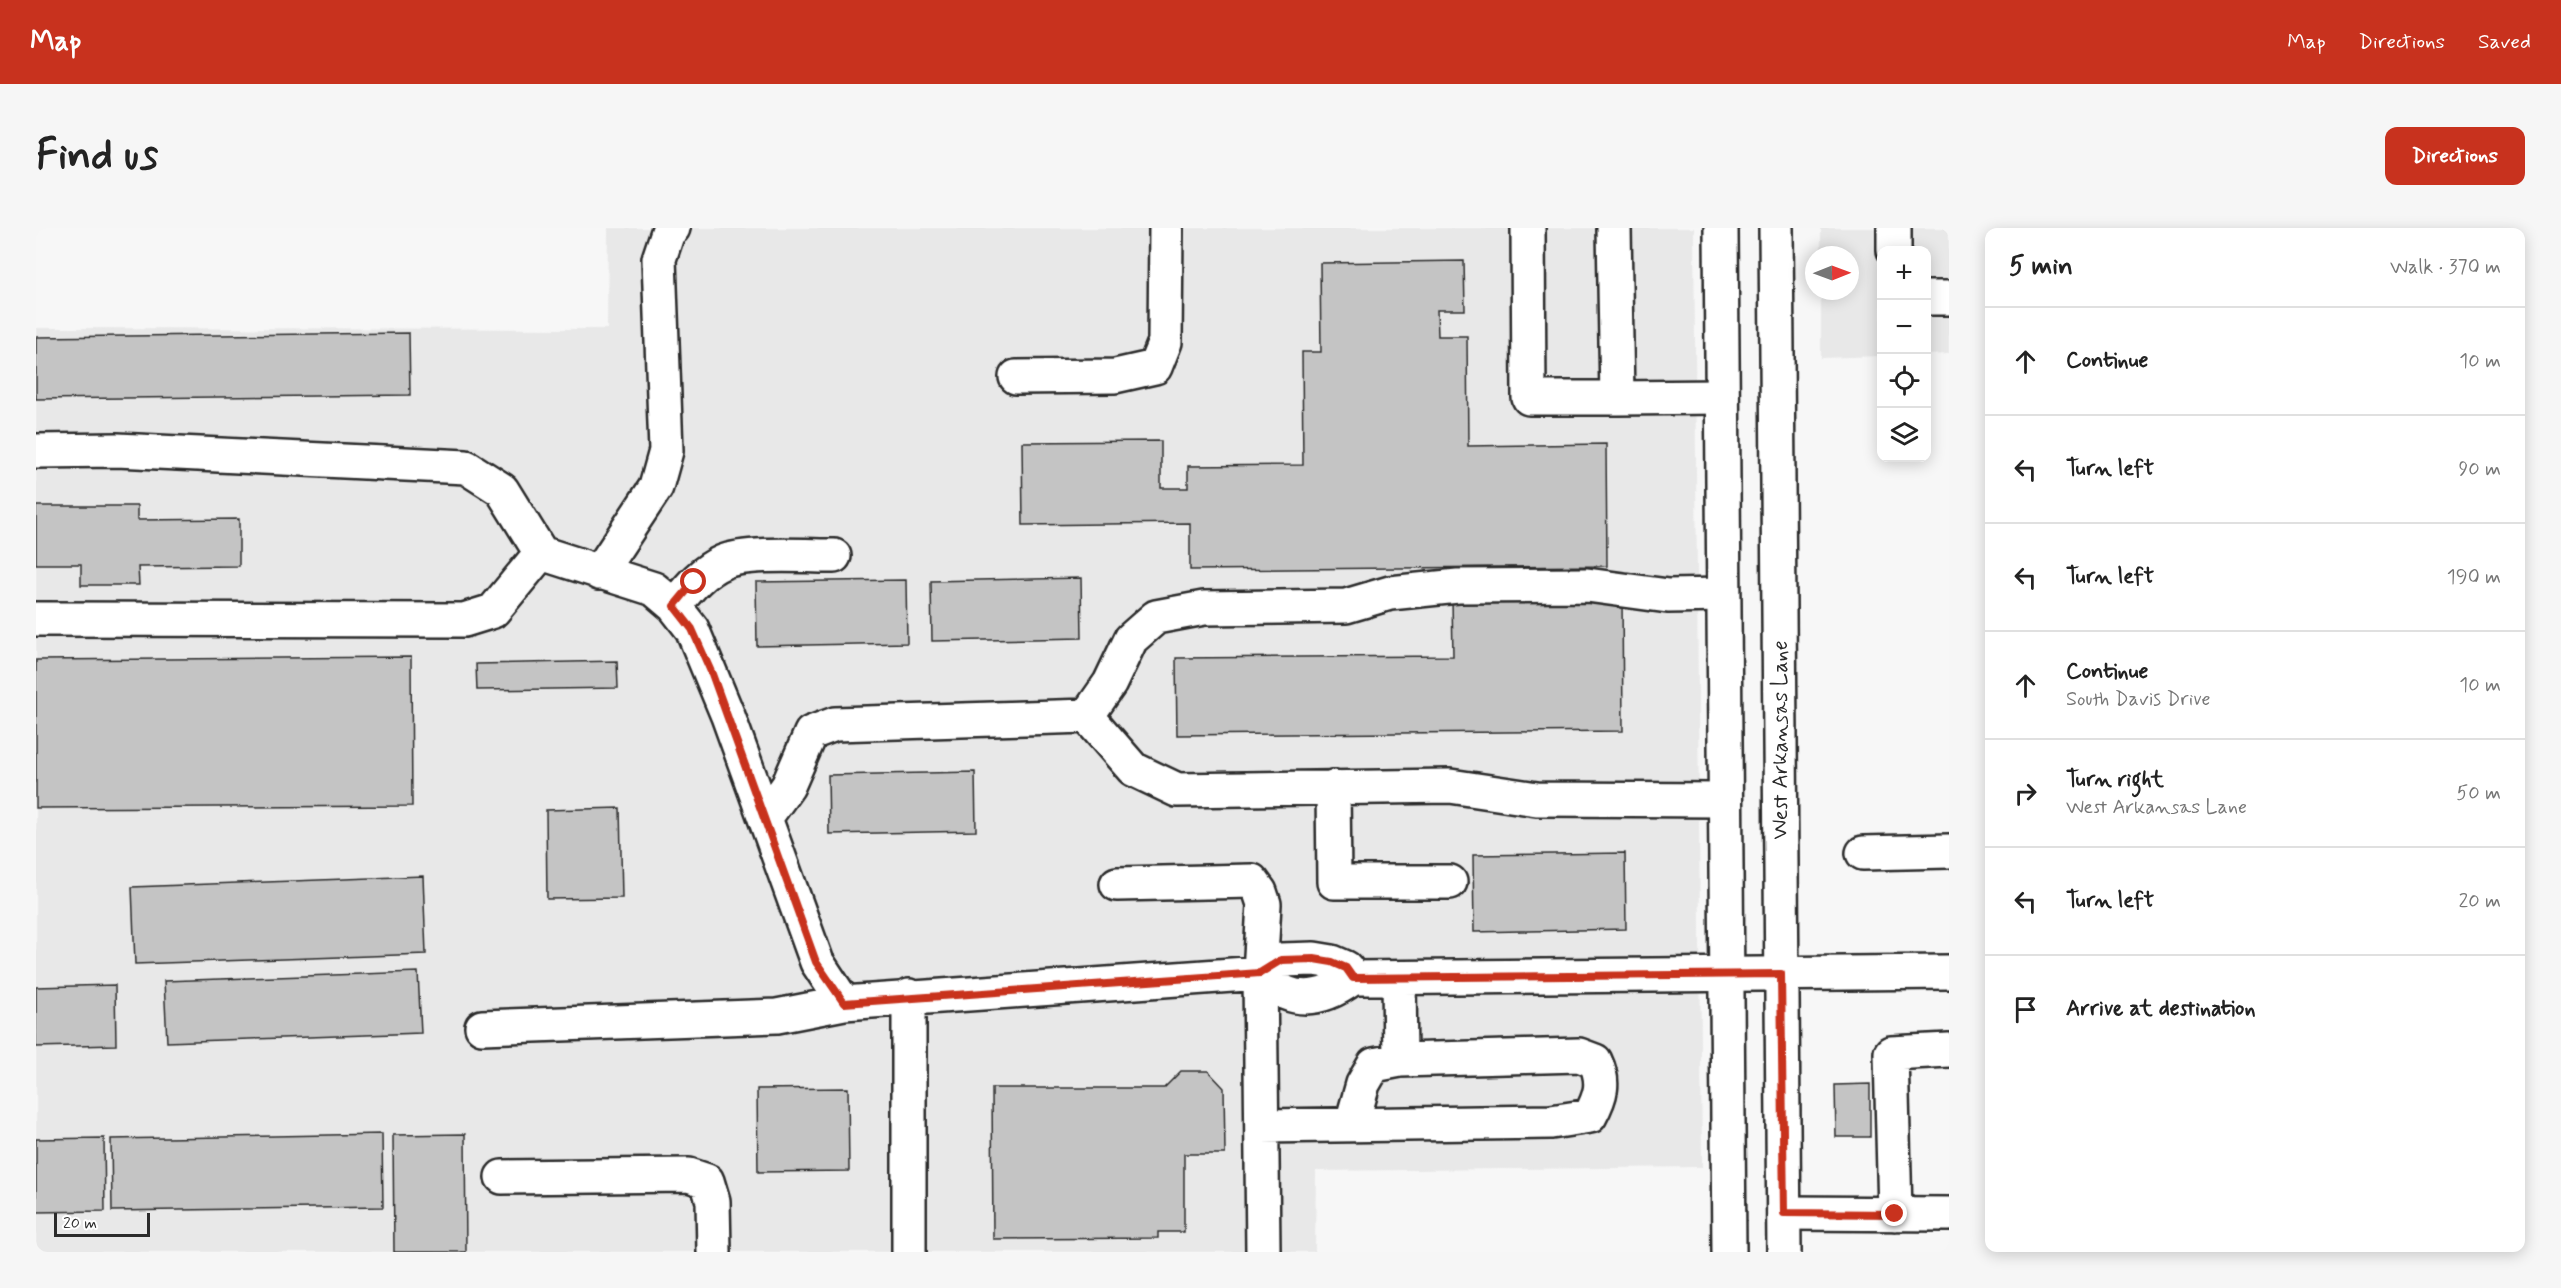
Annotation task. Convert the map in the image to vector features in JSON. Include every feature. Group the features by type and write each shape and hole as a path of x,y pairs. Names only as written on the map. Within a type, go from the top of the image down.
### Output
{"main road":[{"path":"599,573 656,487 666,451 659,259 669,229 672,228"},
{"path":"1016,377 1115,376 1155,367 1165,342 1166,228"},
{"path":"1528,228 1529,398 1722,397"},
{"path":"1614,228 1617,398"},
{"path":"1721,228 1729,1252"},
{"name":"West Arkansas Lane","path":"1776,228 1784,1252"},
{"path":"1894,228 1894,246"},
{"path":"1931,298 1949,298"},
{"path":"36,451 117,450 466,467 502,490 541,553 654,589 674,606 692,629 708,665 765,818 816,962 844,1003"},
{"path":"36,619 464,620 493,611 541,553"},
{"path":"674,606 694,582 723,562 760,557 834,556"},
{"path":"1087,716 1110,683 1131,639 1156,617 1204,608 1346,606 1390,593 1458,586 1587,585 1668,596 1724,595"},
{"path":"1087,716 1133,769 1177,790 1450,786 1537,799 1724,800"},
{"path":"765,818 788,786 799,757 812,733 835,724 1087,716"},
{"path":"1333,787 1335,882 1450,882"},
{"path":"1863,853 1949,851"},
{"path":"1117,884 1252,881 1260,892 1264,904 1260,973 1263,1252"},
{"path":"482,1027 777,1016 844,1003 909,996 1260,973 1281,960 1314,959 1332,962 1346,968 1353,978 1949,972"},
{"path":"1399,978 1400,1060"},
{"path":"909,996 909,1252"},
{"path":"1895,1214 1891,1053 1949,1050"},
{"path":"1262,1126 1551,1122 1590,1116 1599,1101 1602,1076 1595,1061 1579,1055 1400,1060 1374,1065 1364,1084 1352,1123"},
{"path":"502,1177 688,1175 707,1181 713,1201 714,1252"},
{"path":"1784,1213 1949,1214"}],"shaded area":[{"path":"608,228 1694,228 1702,1167 1316,1171 1315,1252 36,1252 36,328 607,329"},
{"path":"1821,228 1949,228 1949,354 1931,355 1931,246 1877,246 1877,356 1821,358 1821,300 1859,300 1859,246 1821,246"}],"building":[{"path":"1464,261 1465,310 1437,310 1438,336 1467,336 1468,446 1606,444 1607,566 1190,570 1190,523 1023,525 1022,442 1161,441 1161,488 1188,488 1188,466 1303,465 1302,352 1321,352 1320,263"},
{"path":"409,333 410,395 36,399 36,337"},
{"path":"36,506 137,506 137,520 239,519 239,566 138,567 139,585 81,585 81,564 36,564"},
{"path":"1081,578 1082,638 932,641 931,581"},
{"path":"906,580 907,643 757,646 756,582"},
{"path":"1622,598 1623,731 1177,735 1176,658 1453,656 1452,599"},
{"path":"411,657 412,806 36,808 36,660"},
{"path":"617,661 618,688 477,690 476,664"},
{"path":"975,772 976,831 829,834 828,775"},
{"path":"620,808 622,898 547,899 546,810"},
{"path":"1625,853 1626,929 1474,932 1473,855"},
{"path":"423,876 426,954 135,964 132,887"},
{"path":"418,972 421,1033 167,1042 164,981"},
{"path":"115,985 116,1045 36,1047 36,987"},
{"path":"1181,1071 1208,1071 1224,1088 1225,1154 1184,1154 1184,1232 1158,1232 1158,1238 993,1239 992,1088 1164,1088"},
{"path":"1870,1084 1870,1137 1836,1137 1835,1085"},
{"path":"848,1088 849,1171 758,1172 757,1089"},
{"path":"382,1134 383,1207 112,1211 111,1139"},
{"path":"465,1134 466,1252 394,1252 393,1135"},
{"path":"104,1138 105,1211 36,1212 36,1139"}],"route":[{"path":"694,582 674,606 692,629 712,674 816,962 844,1003 909,996 1260,973 1281,960 1314,959 1332,962 1346,968 1353,978 1781,974 1784,1213 1895,1214"}]}
